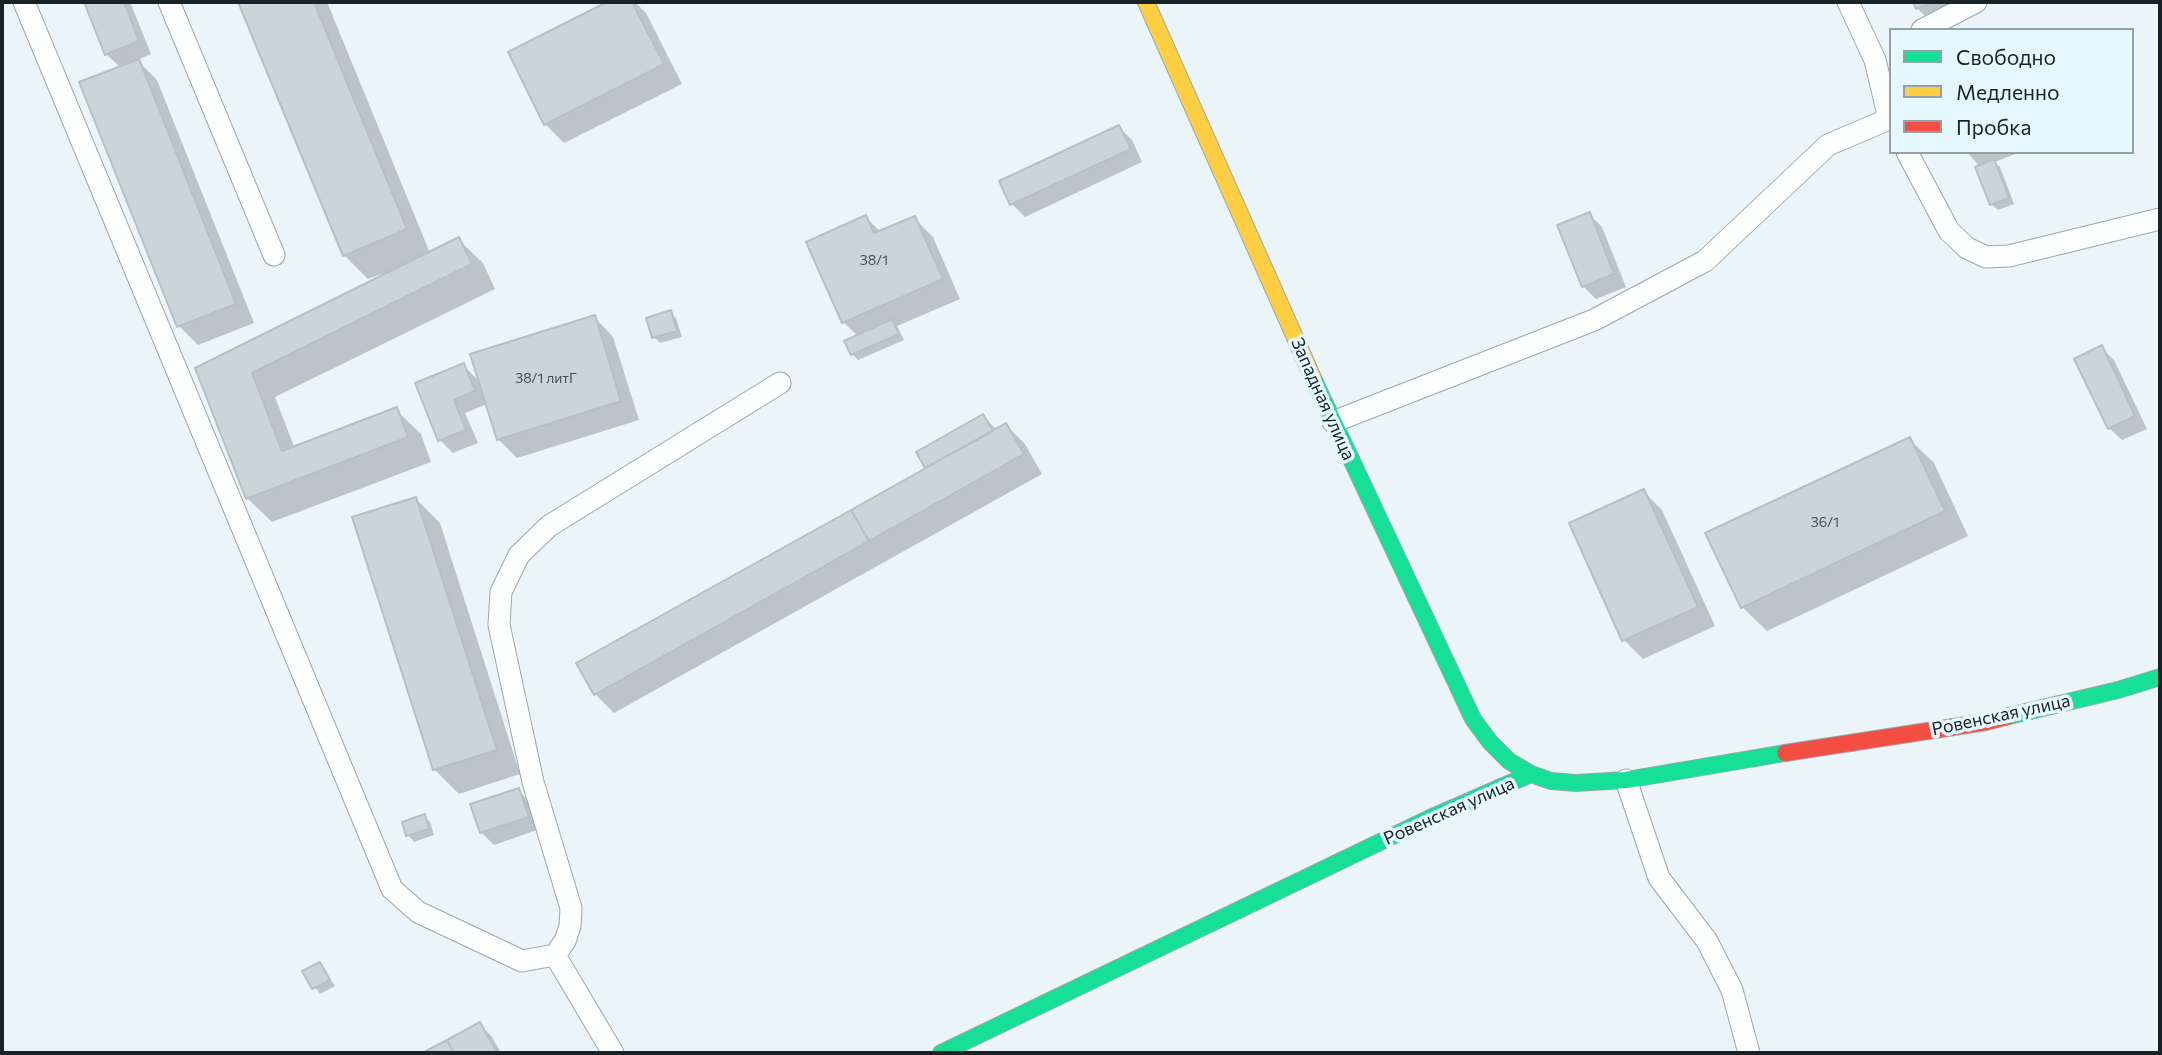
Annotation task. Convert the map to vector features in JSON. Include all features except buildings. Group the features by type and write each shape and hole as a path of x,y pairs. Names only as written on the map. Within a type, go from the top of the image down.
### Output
{"street":[{"name":"Западная улица","path":"1146,2 1333,422 1474,719 1490,742 1509,761 1531,774"},
{"name":"Ровенская улица","path":"941,1053 1430,818 1531,774 1551,782 1626,779 1986,722 2160,677"}],"lane":[{"path":"24,2 375,853 392,889 418,912 522,961 555,955 565,941 570,926 570,908 533,782 499,625 501,592 519,555 549,526 780,383"},
{"path":"169,2 274,255"},
{"path":"1848,2 1883,55 1889,111"},
{"path":"1926,28 1976,2"},
{"path":"1333,422 1594,320 1704,261 1828,145 1889,120"},
{"path":"1908,154 1949,231 1967,248 1986,257 2009,256 2160,219"},
{"path":"1626,779 1659,878 1707,942 1726,978 1732,990 1749,1053"},
{"path":"555,955 613,1053"}],"traffic: fast":[{"path":"1313,378 1473,719 1509,761 1531,774 1551,781 1576,783 1626,780 1785,753"},
{"path":"2009,716 2160,677"},
{"path":"941,1053 1430,818 1531,774"}],"traffic: slow":[{"path":"1146,2 1313,378"}],"traffic: jam":[{"path":"1785,753 1986,722 2009,716"}]}
